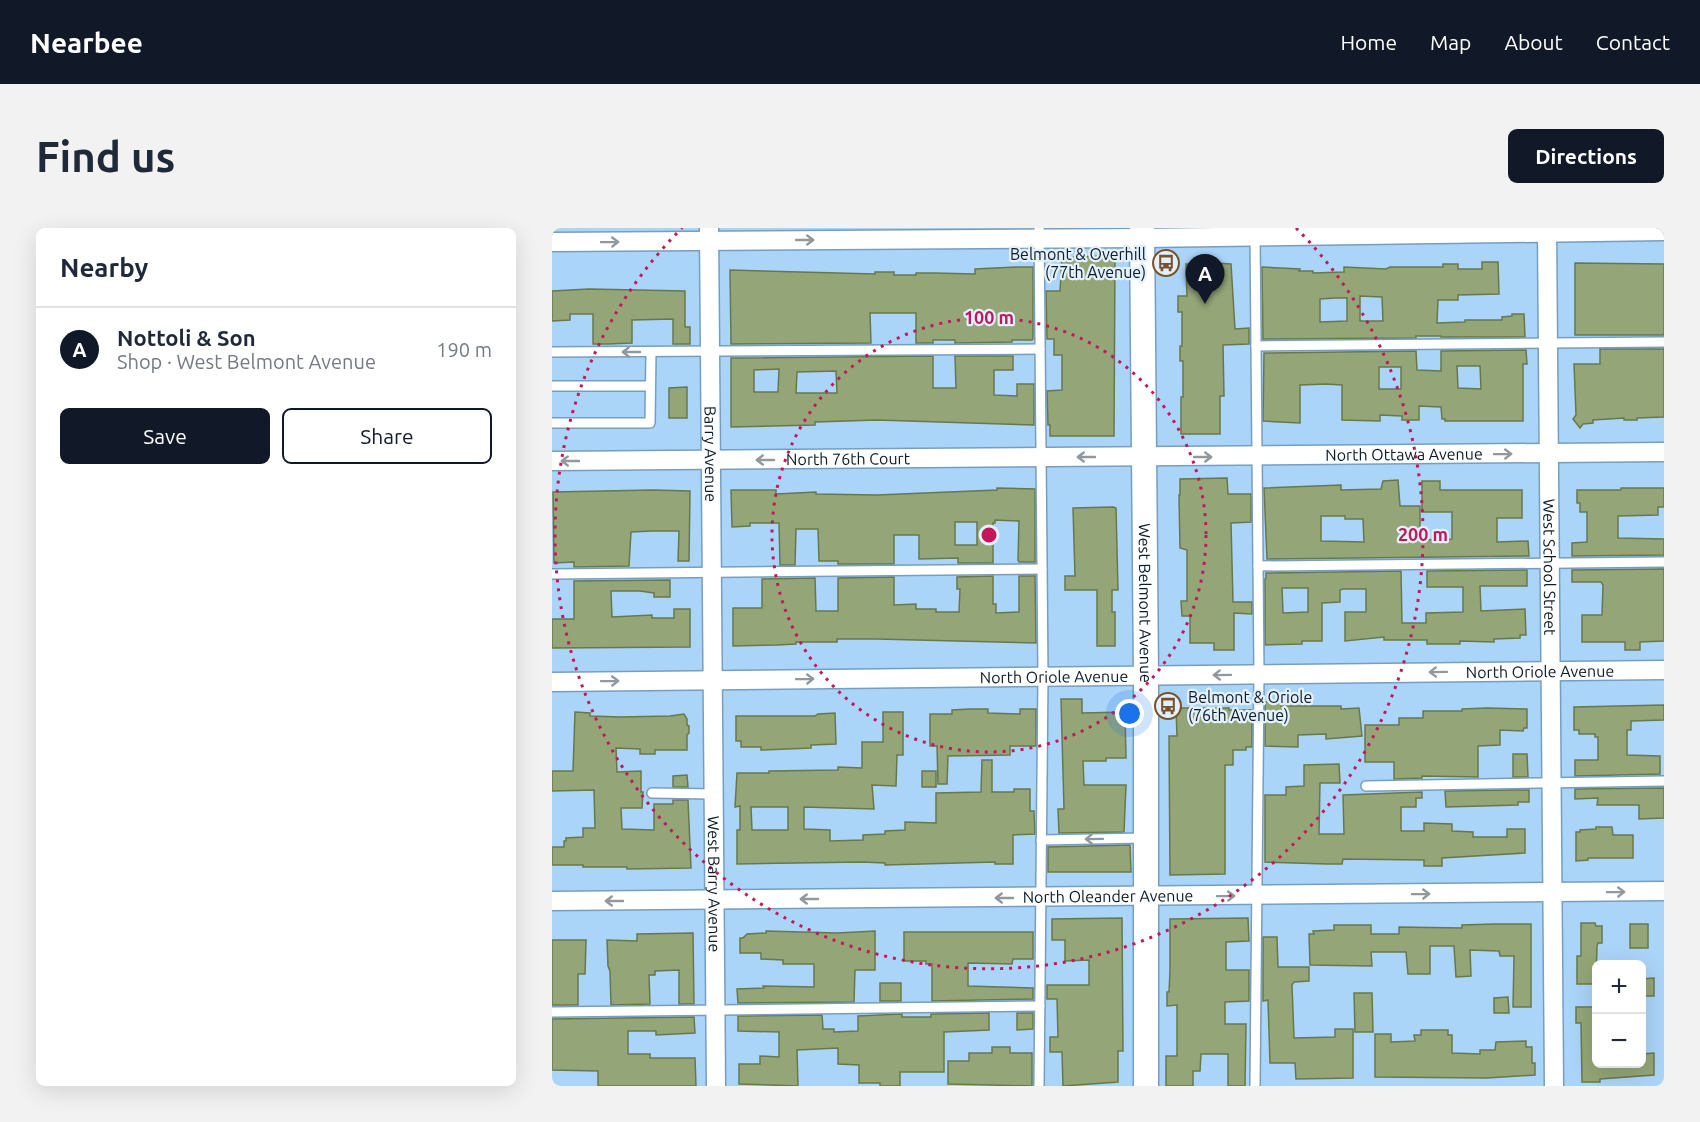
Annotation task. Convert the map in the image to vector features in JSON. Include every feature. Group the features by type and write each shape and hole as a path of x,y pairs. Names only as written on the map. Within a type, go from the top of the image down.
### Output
{"main road":[{"name":"West Belmont Avenue","path":"1142,233 1146,675 1146,1086"}],"street":[{"name":"West School Street","path":"1547,230 1554,1086"},
{"path":"552,243 709,235 1664,231"},
{"name":"Barry Avenue","path":"709,235 712,680"},
{"name":"North Ottawa Avenue","path":"1144,457 1664,452"},
{"name":"North 76th Court","path":"552,461 1144,457"},
{"name":"North Oriole Avenue","path":"552,682 1664,670"},
{"name":"West Barry Avenue","path":"712,680 716,1086"},
{"name":"North Oleander Avenue","path":"552,902 1664,891"}],"lane":[{"path":"1255,232 1259,674 1255,1086"},
{"path":"1039,233 1043,676 1039,1086"},
{"path":"1256,346 1664,342"},
{"path":"552,352 1040,349"},
{"path":"552,423 650,423 651,352"},
{"path":"552,386 651,386"},
{"path":"1258,566 1664,562"},
{"path":"552,574 1042,569"},
{"path":"1366,786 1664,781"},
{"path":"652,793 713,794"},
{"path":"1041,840 1146,837"},
{"path":"552,1012 1040,1006"}],"building":[{"path":"1115,256 1114,436 1050,436 1047,391 1062,390 1062,355 1054,355 1054,339 1047,339 1046,291 1060,291 1062,257"},
{"path":"1202,262 1231,264 1235,329 1249,328 1249,344 1223,345 1224,396 1220,396 1220,434 1181,434 1182,312 1178,312 1178,296 1187,296 1186,264 1202,264"},
{"path":"1482,262 1498,262 1499,294 1458,295 1458,300 1438,300 1437,323 1502,320 1502,317 1512,316 1512,314 1524,314 1525,337 1416,336 1416,338 1263,339 1262,267 1300,269 1299,271 1313,271 1313,273 1344,272 1344,267 1386,269 1390,267 1443,267 1443,264 1458,264 1458,269 1482,269","holes":["1360,296 1382,297 1383,321 1360,321","1347,298 1347,321 1320,322 1320,299"]},
{"path":"1575,263 1664,264 1664,335 1575,335"},
{"path":"1033,267 1032,340 955,343 955,340 933,340 933,343 916,343 916,313 870,313 871,343 731,344 730,270 875,274 875,272 894,272 894,275 916,275 916,273 975,274 975,269"},
{"path":"589,289 685,291 685,327 690,327 690,344 673,344 673,319 632,320 632,343 609,344 593,344 593,314 570,314 570,320 552,321 552,291"},
{"path":"1600,349 1664,349 1664,417 1637,418 1637,420 1624,420 1624,418 1593,420 1593,423 1583,424 1580,428 1573,419 1576,415 1574,364 1600,364"},
{"path":"1526,350 1527,364 1523,364 1523,421 1445,421 1442,419 1441,407 1419,406 1419,420 1402,420 1402,416 1380,415 1380,421 1342,420 1342,385 1326,384 1300,385 1300,423 1263,421 1264,353 1416,351 1417,370 1441,371 1441,351","holes":["1457,366 1480,366 1481,389 1458,388","1379,367 1401,367 1401,389 1379,389"]},
{"path":"933,356 933,388 956,388 955,356 1013,356 1013,370 994,370 994,395 1017,396 1017,384 1034,384 1034,425 877,420 815,422 815,425 731,427 731,358","holes":["779,369 778,392 754,392 754,370","836,371 837,393 796,393 797,372"]},
{"path":"687,387 687,418 669,418 669,388"},
{"path":"1227,478 1228,494 1251,494 1251,522 1231,523 1233,602 1252,602 1252,614 1234,613 1234,650 1214,650 1214,643 1190,643 1190,616 1182,616 1181,601 1187,601 1187,550 1180,548 1180,479"},
{"path":"1398,480 1400,506 1420,506 1420,540 1452,539 1452,512 1422,512 1422,481 1440,481 1440,490 1522,490 1522,518 1497,518 1497,542 1528,541 1529,556 1267,559 1264,488 1341,485 1341,490 1381,489 1383,481","holes":["1321,516 1345,516 1345,519 1363,519 1364,542 1321,541"]},
{"path":"997,488 1035,489 1035,562 1019,562 1018,560 1019,521 995,520 993,523 993,563 958,563 958,558 919,559 919,535 894,535 894,564 838,564 838,561 819,561 818,529 796,529 795,565 780,565 779,523 750,523 750,526 732,527 731,490 776,490 776,494 816,492 816,494 877,495 997,490","holes":["955,522 977,522 977,545 955,545"]},
{"path":"1621,488 1664,488 1664,507 1658,507 1658,515 1618,516 1618,538 1664,539 1664,555 1572,556 1572,543 1587,542 1587,512 1580,512 1577,490 1621,490"},
{"path":"690,491 689,561 678,561 679,531 651,531 631,532 629,566 574,567 574,562 554,563 553,492"},
{"path":"1073,508 1116,508 1118,590 1112,590 1112,612 1115,612 1115,646 1097,646 1097,590 1065,590 1065,576 1075,576"},
{"path":"1664,569 1664,641 1640,642 1640,650 1625,650 1625,642 1582,642 1582,615 1602,615 1603,585 1601,582 1572,582 1572,570"},
{"path":"1527,570 1527,586 1480,586 1481,611 1525,609 1526,635 1520,635 1520,638 1494,639 1494,642 1460,641 1460,644 1427,644 1427,640 1384,640 1384,637 1345,641 1345,612 1366,612 1366,589 1343,589 1340,590 1340,602 1322,603 1322,641 1265,645 1266,573 1401,571 1402,623 1426,623 1426,613 1463,612 1463,587 1427,587 1427,571","holes":["1282,588 1308,588 1308,612 1283,613"]},
{"path":"993,576 993,604 996,604 996,613 1019,612 1019,576 1035,576 1036,643 837,639 837,642 733,646 733,608 762,608 762,579 815,578 816,611 838,611 838,578 894,577 894,605 916,604 916,609 959,612 960,589 957,589 957,577"},
{"path":"670,580 670,597 654,597 654,593 640,591 611,591 612,617 652,615 652,618 674,618 674,609 690,609 690,647 552,648 552,619 574,619 574,581"},
{"path":"1061,699 1082,699 1082,713 1125,712 1126,758 1083,761 1084,785 1126,785 1124,832 1059,833 1058,809 1064,809"},
{"path":"1265,702 1281,702 1281,706 1359,708 1362,736 1326,739 1326,734 1298,735 1298,747 1265,746"},
{"path":"1664,705 1664,720 1631,721 1631,730 1627,730 1627,755 1660,756 1660,774 1575,776 1575,760 1598,760 1598,737 1595,737 1595,734 1579,734 1579,730 1574,730 1574,707"},
{"path":"1176,708 1252,710 1252,747 1246,747 1246,750 1233,750 1233,765 1225,765 1225,874 1170,875 1169,736 1177,736"},
{"path":"988,709 988,713 1020,714 1020,709 1036,709 1036,746 1010,746 1010,755 948,756 947,784 938,784 937,746 930,746 930,714 952,714 952,710"},
{"path":"1462,709 1527,709 1527,728 1523,731 1500,730 1500,745 1478,746 1478,777 1422,776 1422,778 1394,779 1394,762 1365,762 1365,725 1399,725 1399,718 1423,718 1423,711 1462,711"},
{"path":"575,712 590,713 590,716 620,717 684,714 689,726 687,750 655,750 655,754 640,754 640,749 616,748 617,772 641,771 641,792 643,792 642,808 621,808 622,829 654,830 654,804 673,804 673,800 688,800 691,868 627,869 627,867 552,865 552,847 564,847 566,838 583,837 583,828 595,828 594,790 552,791 552,771 573,771"},
{"path":"883,712 903,712 903,755 897,755 896,786 872,785 874,809 804,807 804,829 830,830 830,841 863,840 863,835 905,830 905,822 936,823 936,793 981,792 982,760 992,760 992,792 1030,789 1030,811 1034,811 1035,834 1013,835 1013,864 995,864 995,862 885,865 885,863 862,862 737,864 740,806 735,807 737,773 838,770 838,767 862,768 862,742 883,742","holes":["751,807 788,807 788,830 752,830"]},
{"path":"835,713 836,744 811,745 811,748 761,750 761,747 741,747 741,741 736,741 736,716 815,716"},
{"path":"1513,754 1527,754 1528,777 1513,777"},
{"path":"1339,764 1340,783 1320,783 1319,834 1344,834 1343,795 1422,792 1422,798 1416,798 1416,807 1401,807 1401,831 1424,831 1424,823 1452,824 1452,831 1473,832 1473,837 1507,837 1507,829 1525,829 1525,853 1442,858 1442,866 1424,866 1424,860 1343,859 1342,864 1265,862 1265,795 1286,795 1286,787 1304,786 1304,765"},
{"path":"922,771 936,771 936,787 922,787"},
{"path":"687,775 688,787 673,787 673,776"},
{"path":"1664,788 1664,818 1639,819 1639,805 1597,805 1598,798 1575,799 1575,789"},
{"path":"1529,790 1529,802 1518,802 1518,805 1446,807 1445,791"},
{"path":"1596,827 1612,827 1613,835 1633,835 1633,858 1588,858 1588,860 1576,861 1576,832 1596,829"},
{"path":"1130,845 1131,872 1048,872 1048,847"},
{"path":"1122,918 1123,1051 1118,1051 1118,1082 1063,1086 1062,1052 1050,1052 1050,1037 1058,1037 1057,999 1047,999 1047,985 1089,985 1089,960 1065,961 1065,940 1052,940 1052,919"},
{"path":"1248,918 1249,941 1226,942 1226,970 1249,970 1249,1001 1225,1002 1225,1024 1246,1024 1245,1086 1228,1086 1228,1054 1201,1054 1200,1071 1193,1071 1193,1086 1166,1086 1166,1056 1177,1056 1177,1005 1167,1006 1170,919"},
{"path":"1581,923 1595,923 1596,926 1602,926 1602,943 1598,943 1597,946 1597,960 1592,960 1592,984 1577,984 1577,956 1581,956"},
{"path":"1531,924 1531,1007 1513,1007 1514,956 1500,956 1499,951 1470,950 1471,976 1456,977 1454,946 1430,946 1430,974 1408,974 1406,952 1371,952 1372,966 1310,965 1309,934 1314,934 1313,931 1334,930 1334,925 1371,925 1371,934 1399,934 1399,927 1462,928 1462,925"},
{"path":"1630,924 1648,924 1648,948 1630,948"},
{"path":"766,931 837,933 875,931 875,970 855,970 854,1002 738,1003 737,989 764,988 763,986 814,987 814,964 783,964 783,960 761,959 761,953 740,953 740,938 747,934 766,933"},
{"path":"904,932 1033,932 1033,959 1013,959 1012,964 968,963 968,986 1033,988 1033,999 932,1001 932,964 926,964 926,961 904,961"},
{"path":"693,933 694,1004 679,1004 679,970 655,971 655,975 649,975 650,1004 611,1005 607,940 637,941 637,934"},
{"path":"1263,937 1277,937 1278,967 1309,967 1309,981 1294,982 1292,985 1294,1038 1335,1037 1335,1029 1353,1029 1353,1078 1296,1079 1295,1063 1270,1063 1268,1000 1263,1001"},
{"path":"552,940 586,940 585,974 578,974 578,1005 552,1005"},
{"path":"1654,978 1654,996 1646,996 1646,979"},
{"path":"880,983 901,983 901,1001 880,1001"},
{"path":"1354,993 1372,993 1373,1032 1355,1032"},
{"path":"1508,997 1509,1013 1494,1013 1494,998"},
{"path":"1576,1007 1592,1007 1592,1068 1646,1068 1646,1054 1654,1053 1654,1075 1582,1082 1581,1023 1576,1023"},
{"path":"989,1013 989,1030 944,1032 944,1072 900,1072 900,1086 859,1083 859,1065 838,1064 838,1048 797,1050 798,1086 739,1084 739,1064 760,1064 760,1056 779,1057 779,1032 738,1031 738,1016 822,1015 823,1029 834,1029 834,1032 858,1031 858,1016 902,1014 902,1017 931,1017 931,1014"},
{"path":"1017,1013 1033,1013 1033,1029 1017,1030"},
{"path":"694,1017 695,1033 656,1035 656,1031 628,1031 628,1054 650,1054 650,1058 695,1058 696,1086 598,1086 598,1071 552,1070 552,1019"},
{"path":"1421,1030 1448,1030 1448,1035 1452,1035 1452,1053 1480,1054 1480,1050 1495,1050 1496,1042 1526,1041 1526,1047 1532,1047 1535,1075 1487,1078 1375,1077 1375,1034 1391,1034 1391,1042 1415,1041 1414,1035 1421,1035"},
{"path":"992,1047 1010,1047 1010,1053 1032,1053 1032,1086 948,1084 948,1061 969,1061 969,1053 992,1053"}],"place":[{"name":"Belmont & Overhill (77th Avenue)","path":"1166,263"},
{"name":"Nottoli & Son","path":"1205,304"},
{"name":"Belmont & Oriole (76th Avenue)","path":"1168,706"}]}
